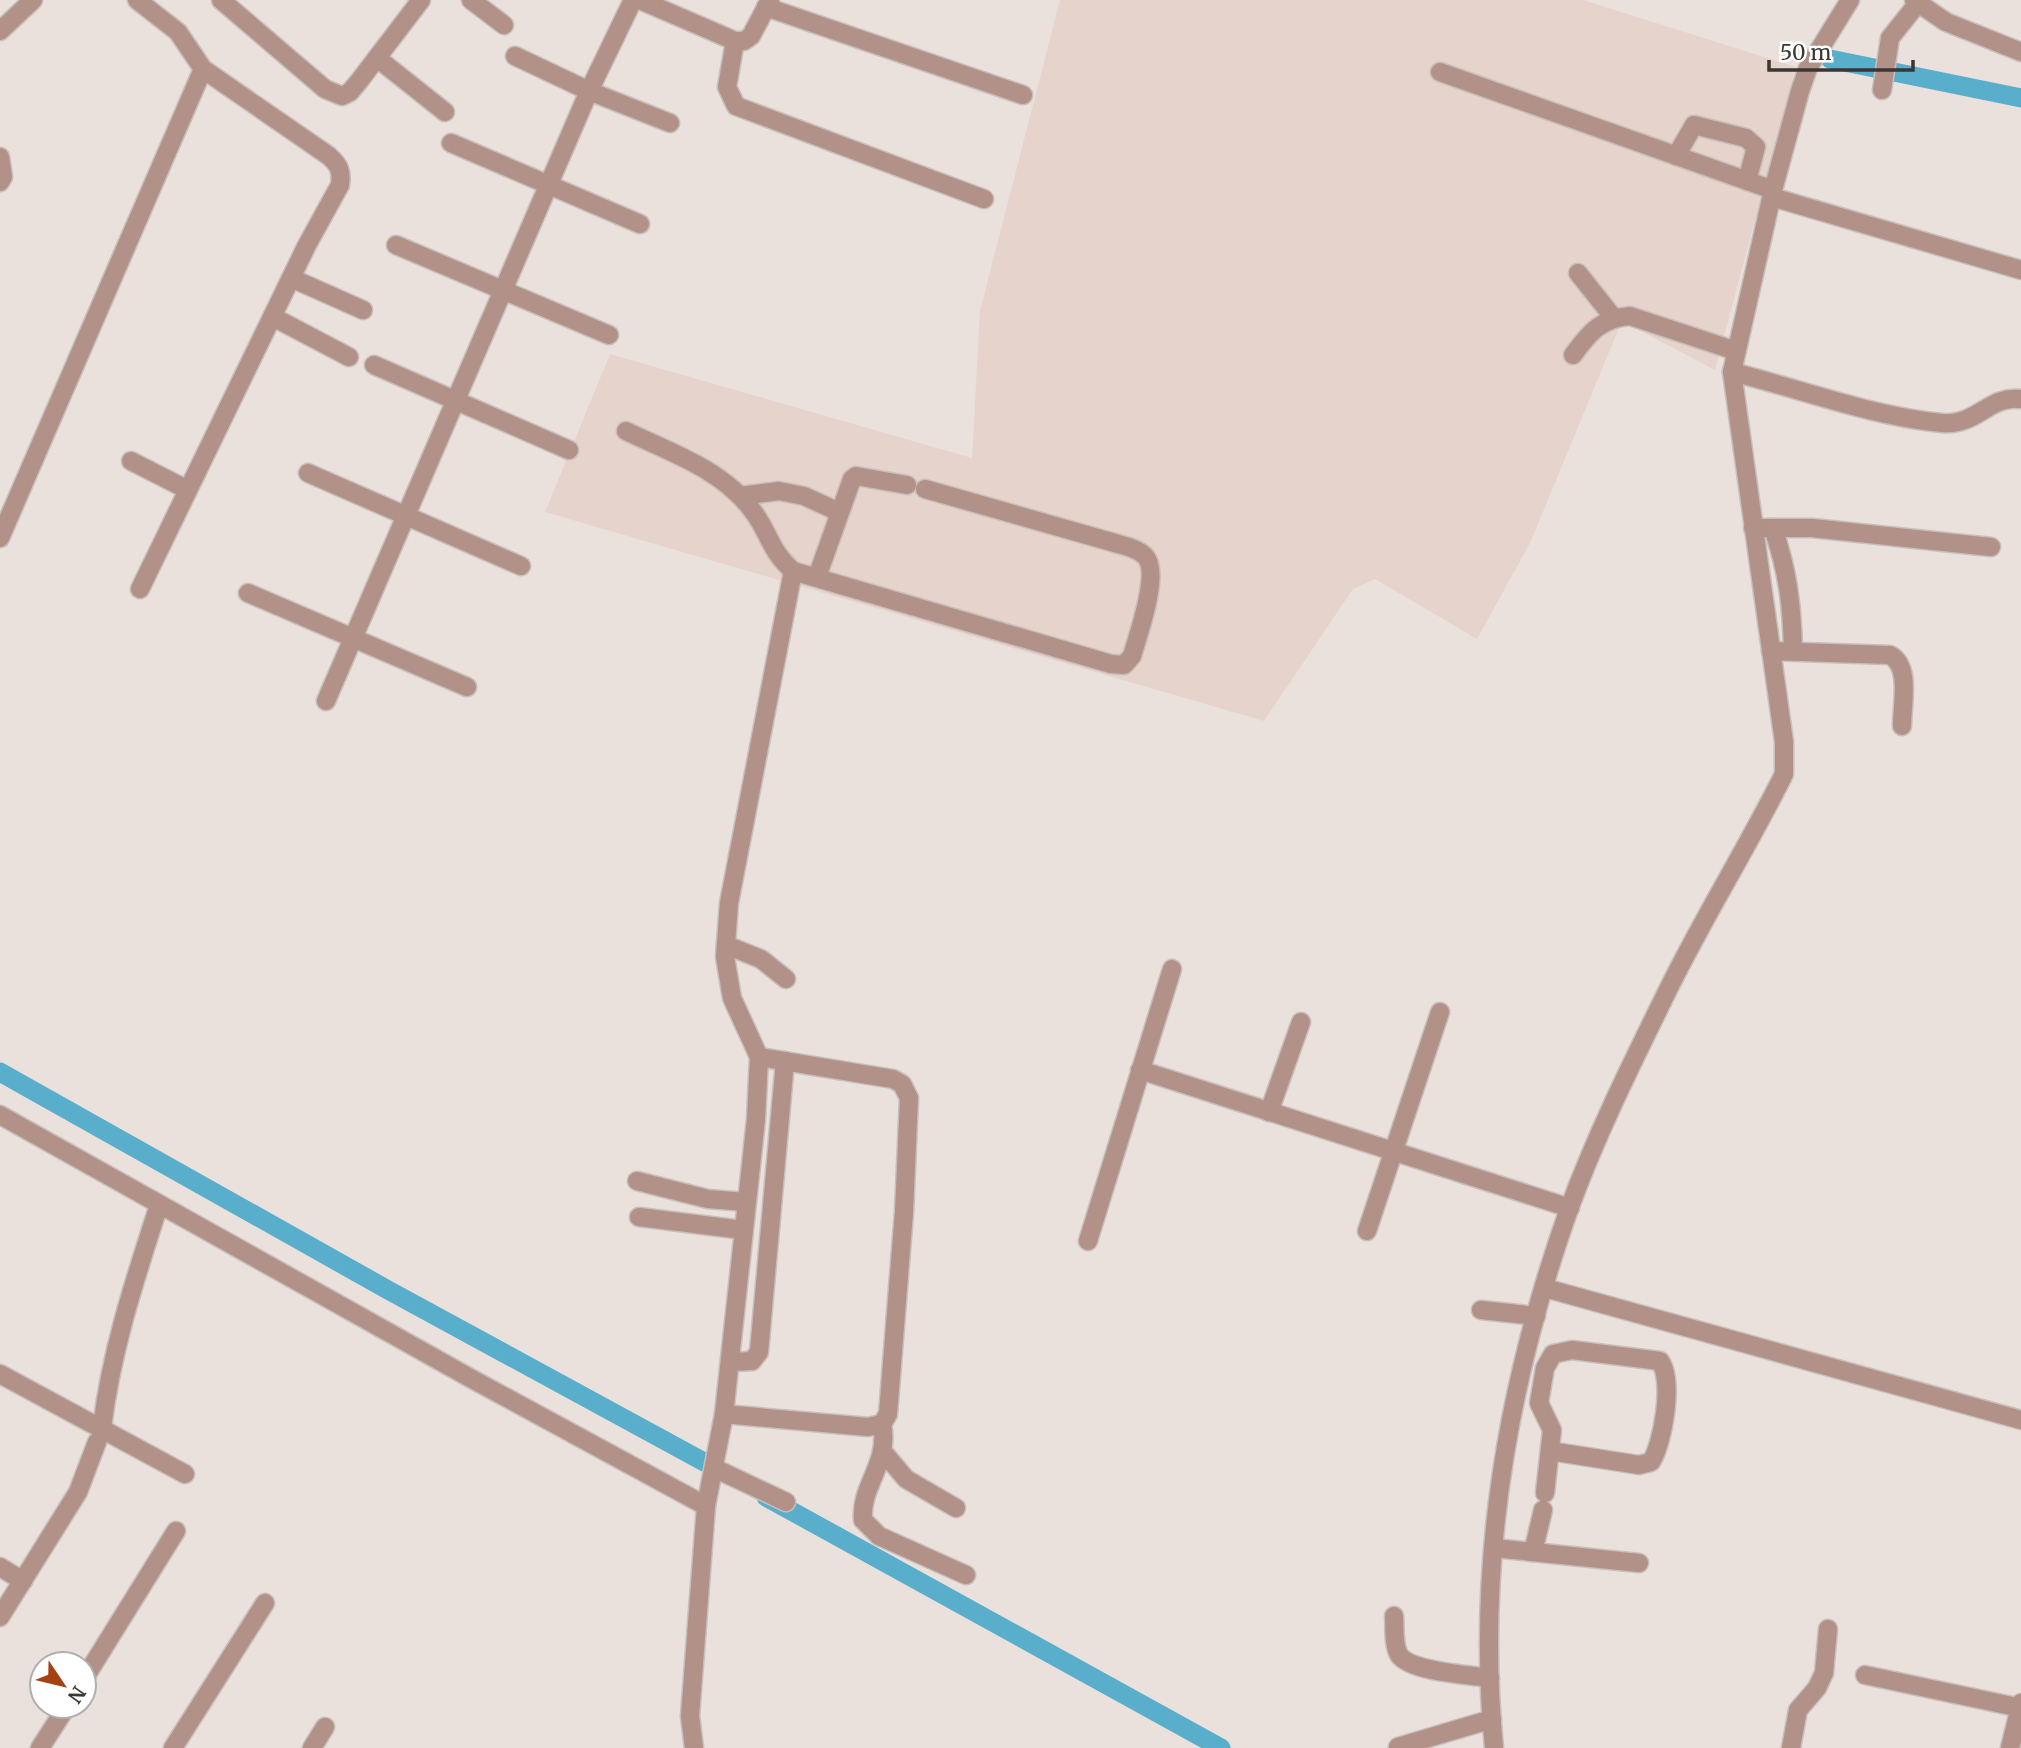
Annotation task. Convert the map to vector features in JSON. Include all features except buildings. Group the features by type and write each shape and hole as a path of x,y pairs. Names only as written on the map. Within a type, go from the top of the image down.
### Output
{"street":[{"path":"0,31 33,0"},
{"path":"137,0 178,32 203,69 338,164 340,184 291,278 140,589"},
{"path":"221,0 334,94 342,96 350,92 421,0"},
{"path":"471,0 504,25"},
{"path":"326,701 552,184 589,91 633,0"},
{"path":"640,0 735,41 744,41 751,36 768,3 1023,95"},
{"path":"1494,1748 1490,1678 1494,1548 1506,1440 1536,1316 1570,1208 1663,1000 1784,774 1784,741 1732,372 1773,194 1808,68 1850,0"},
{"path":"1882,90 1890,38 1916,2 1946,22 2021,52"},
{"path":"735,41 727,87 736,106 984,199"},
{"path":"515,56 589,91 670,123"},
{"path":"377,58 446,111"},
{"path":"0,538 203,69"},
{"path":"1440,72 1747,181 1773,194 2021,270"},
{"path":"1676,156 1694,125 1746,138 1756,147 1747,181"},
{"path":"451,143 552,184 640,224"},
{"path":"0,157 3,177 0,182"},
{"path":"396,245 609,335"},
{"path":"1578,273 1612,317"},
{"path":"291,278 363,310"},
{"path":"1573,355 1590,331 1612,317 1630,316 1736,351"},
{"path":"273,317 349,357"},
{"path":"374,365 569,450"},
{"path":"1732,372 1860,408 1943,423 1965,422 1981,414 1994,402 2021,399"},
{"path":"625,431 721,478 740,496 764,528 771,548 793,571 1111,664 1124,665 1132,656 1152,580 1150,563 1144,555 1115,542 925,489"},
{"path":"131,461 188,490"},
{"path":"308,473 521,566"},
{"path":"817,577 839,512 856,477 906,485"},
{"path":"740,496 779,491 804,496 839,512"},
{"path":"1753,528 1812,528 1991,547"},
{"path":"1773,528 1787,567 1793,652"},
{"path":"694,1748 690,1716 710,1487 731,1362 756,1119 759,1056 732,998 726,945 729,903 793,571"},
{"path":"248,593 467,687"},
{"path":"1771,651 1890,655 1898,659 1903,668 1902,726"},
{"path":"726,945 761,959 786,979"},
{"path":"1088,1241 1172,969"},
{"path":"1367,1231 1440,1012"},
{"path":"1269,1112 1301,1022"},
{"path":"724,1414 868,1427 881,1424 888,1415 904,1212 909,1098 902,1084 893,1079 759,1056"},
{"path":"731,1362 752,1361 759,1352 785,1061"},
{"path":"1140,1070 1570,1208"},
{"path":"0,1115 159,1205 710,1487 786,1502"},
{"path":"637,1181 708,1199 746,1202"},
{"path":"0,1617 78,1492 100,1435 108,1375 126,1304 159,1205"},
{"path":"639,1217 743,1230"},
{"path":"1545,1288 2021,1420"},
{"path":"1481,1310 1536,1316"},
{"path":"1533,1552 1544,1502 1552,1430 1539,1403 1545,1368 1553,1354 1572,1350 1660,1361 1667,1376 1660,1442 1651,1462 1639,1465 1550,1451"},
{"path":"0,1374 100,1435 185,1474"},
{"path":"881,1424 886,1442 884,1453 862,1509 863,1520 879,1536 965,1576"},
{"path":"884,1453 906,1479 956,1508"},
{"path":"98,1656 176,1531"},
{"path":"1494,1548 1639,1563"},
{"path":"0,1567 23,1581"},
{"path":"173,1748 265,1603"},
{"path":"1394,1616 1395,1640 1398,1653 1404,1660 1423,1668 1490,1678"},
{"path":"1791,1748 1798,1710 1817,1689 1824,1673 1828,1629"},
{"path":"1865,1675 2021,1706 2010,1748"},
{"path":"1398,1747 1492,1719"},
{"path":"40,1748 58,1720"},
{"path":"312,1748 325,1727"}],"shaded area":[{"path":"1060,0 1583,0 1796,67 1715,370 1622,321 1530,543 1477,639 1375,579 1353,589 1264,721 545,512 610,354 972,458 980,311"}],"waterway":[{"path":"1830,59 2021,98"},
{"path":"0,1072 388,1290 728,1475"},
{"path":"766,1497 1221,1748"}]}
